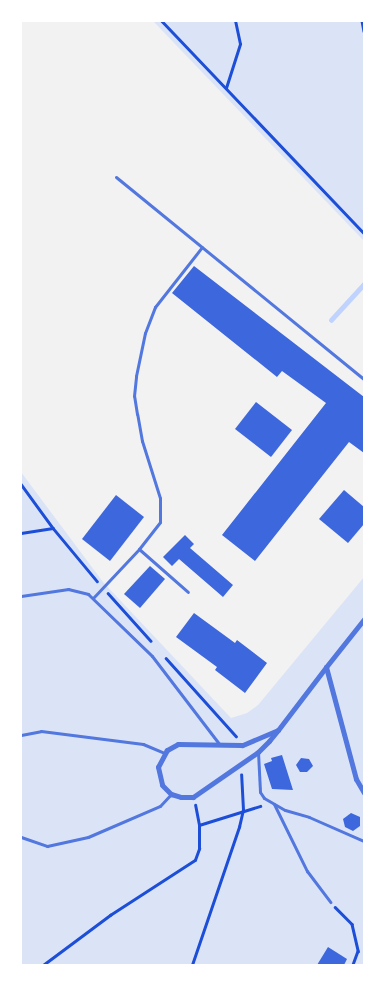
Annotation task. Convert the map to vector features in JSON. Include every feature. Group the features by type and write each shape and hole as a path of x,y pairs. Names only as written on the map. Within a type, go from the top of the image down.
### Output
{"street":[{"path":"278,730 242,745 178,744 164,753 158,767 162,785 171,794 181,797 193,797 242,765 258,752 278,730 364,619"},
{"path":"326,668 356,779 364,793"}],"lane":[{"path":"116,177 364,379"},
{"path":"93,598 139,549 160,522 160,498 142,441 134,396 140,356 154,308 202,247"},
{"path":"139,549 188,592"},
{"path":"21,596 68,589 80,590 93,598 152,656 220,745"},
{"path":"21,735 41,731 133,742 164,753"},
{"path":"258,752 260,792 264,798 364,841"},
{"path":"21,838 47,846 88,837 160,806 171,794"},
{"path":"274,803 307,871 330,902"}],"path":[{"path":"162,21 364,233"},
{"path":"226,88 240,44 236,21"},
{"path":"362,21 364,31"},
{"path":"21,484 53,528 103,588 154,644"},
{"path":"21,533 53,528"},
{"path":"160,651 242,745"},
{"path":"192,965 242,810 242,765"},
{"path":"43,965 110,914 195,860 200,849 199,825 193,797"},
{"path":"199,825 242,810"},
{"path":"330,902 352,924 358,951 354,965"}],"shaded area":[{"path":"153,21 364,21 364,241 221,92"},
{"path":"21,472 103,582 231,718 247,713 258,705 364,577 364,965 21,965"}],"building":[{"path":"194,266 364,397 364,453 349,442 255,561 222,535 326,403 282,371 277,377 172,293"},
{"path":"256,402 292,430 271,457 235,429"},
{"path":"344,490 364,507 364,524 348,543 319,519"},
{"path":"116,495 144,517 110,561 82,539"},
{"path":"185,535 194,544 190,548 233,585 223,597 179,559 172,566 163,557"},
{"path":"150,566 165,579 140,608 124,594"},
{"path":"194,613 235,643 237,640 267,663 245,693 215,670 217,667 176,637"},
{"path":"282,755 293,790 272,789 264,764 272,761 271,758"},
{"path":"301,758 309,759 313,766 307,772 300,772 296,765"},
{"path":"351,813 360,817 360,826 353,831 345,827 343,819"},
{"path":"328,947 347,959 344,965 317,965"}],"waterway":[{"path":"331,320 364,284"}]}
